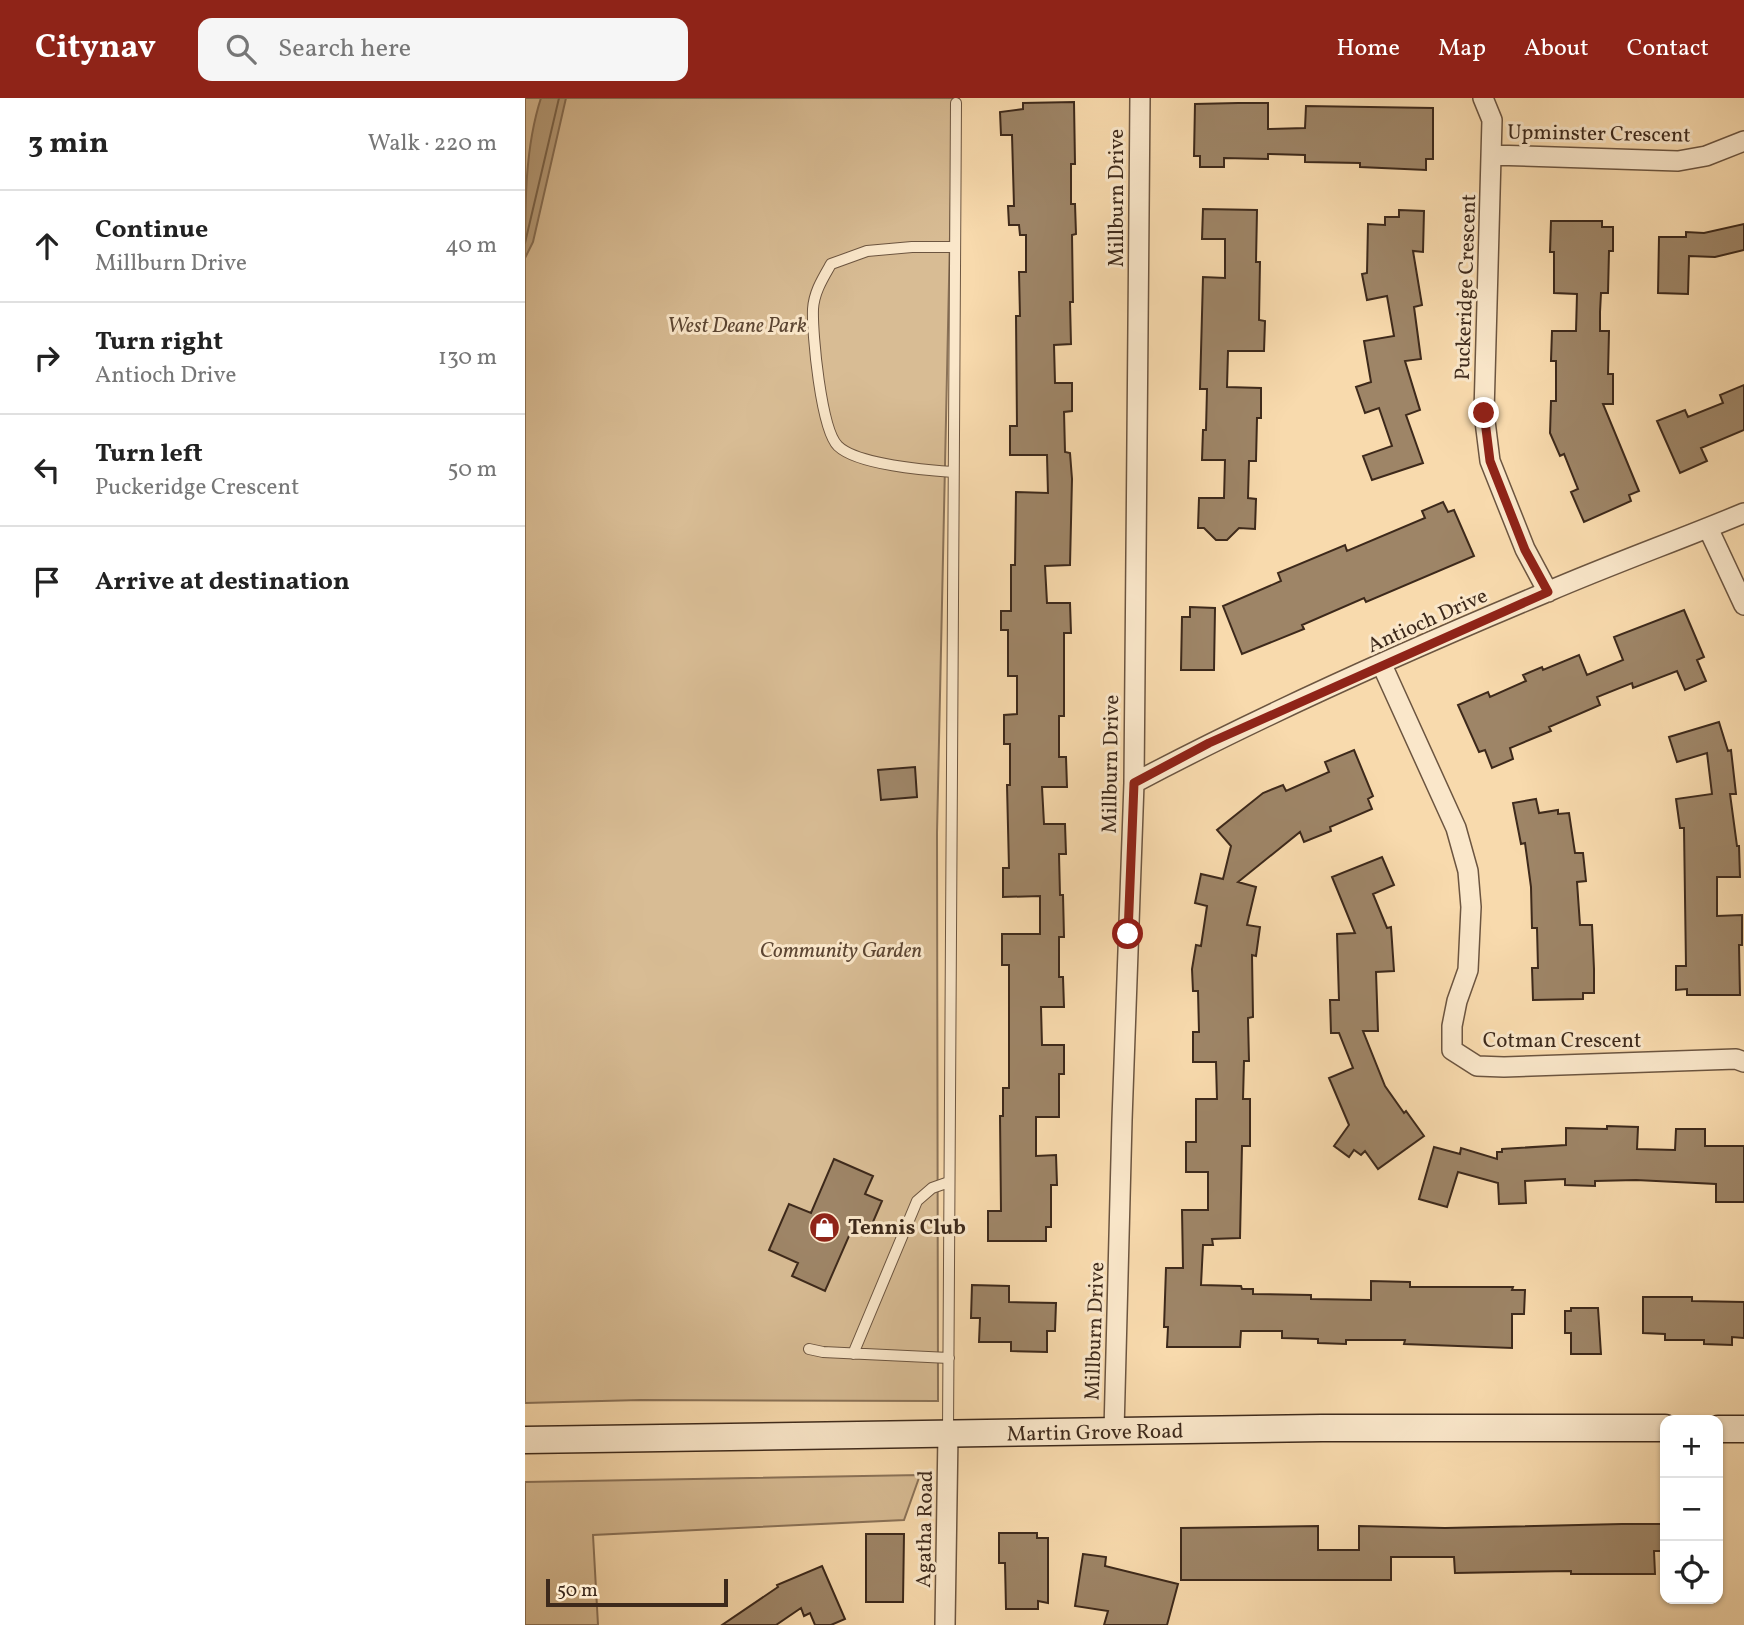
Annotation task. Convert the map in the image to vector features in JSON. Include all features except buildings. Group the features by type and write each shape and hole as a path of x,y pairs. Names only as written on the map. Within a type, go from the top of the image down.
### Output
{"main road":[{"name":"Martin Grove Road","path":"525,1440 1322,1428 1660,1428"},
{"path":"1723,1429 1744,1429"}],"street":[{"name":"Millburn Drive","path":"1114,1431 1134,783 1140,98"},
{"name":"Puckeridge Crescent","path":"1483,98 1492,120 1484,413 1490,461 1525,550 1548,592"},
{"name":"Upminster Crescent","path":"1492,155 1678,161 1706,156 1744,141"},
{"name":"Antioch Drive","path":"1134,783 1209,743 1381,665 1548,592 1744,513"},
{"path":"1708,528 1744,606"},
{"name":"Cotman Crescent","path":"1381,665 1456,828 1468,871 1471,906 1469,961 1452,1027 1453,1049 1477,1066 1736,1059 1744,1062"},
{"name":"Agatha Road","path":"945,1625 948,1434"}],"lane":[{"path":"948,1434 956,103"},
{"path":"953,472 871,460 837,446 828,432 822,407 813,308 818,286 831,264 867,251 955,247"},
{"path":"853,1354 917,1201 932,1188 949,1182"},
{"path":"809,1349 853,1354 949,1358"}],"green space":[{"name":"West Deane Park","path":"525,98 953,98 937,833 938,1401 640,1400 525,1403"},
{"path":"920,1475 904,1520 593,1535 598,1625 525,1625 525,1482"}],"water":[{"path":"541,98 566,98 533,242 525,258 529,156"}],"place":[{"name":"Tennis Club","path":"825,1227"}],"route":[{"path":"1128,934 1134,783 1209,743 1548,592 1525,550 1490,461 1484,413"}],"park label":[{"name":"Community Garden","path":"841,950"}]}
